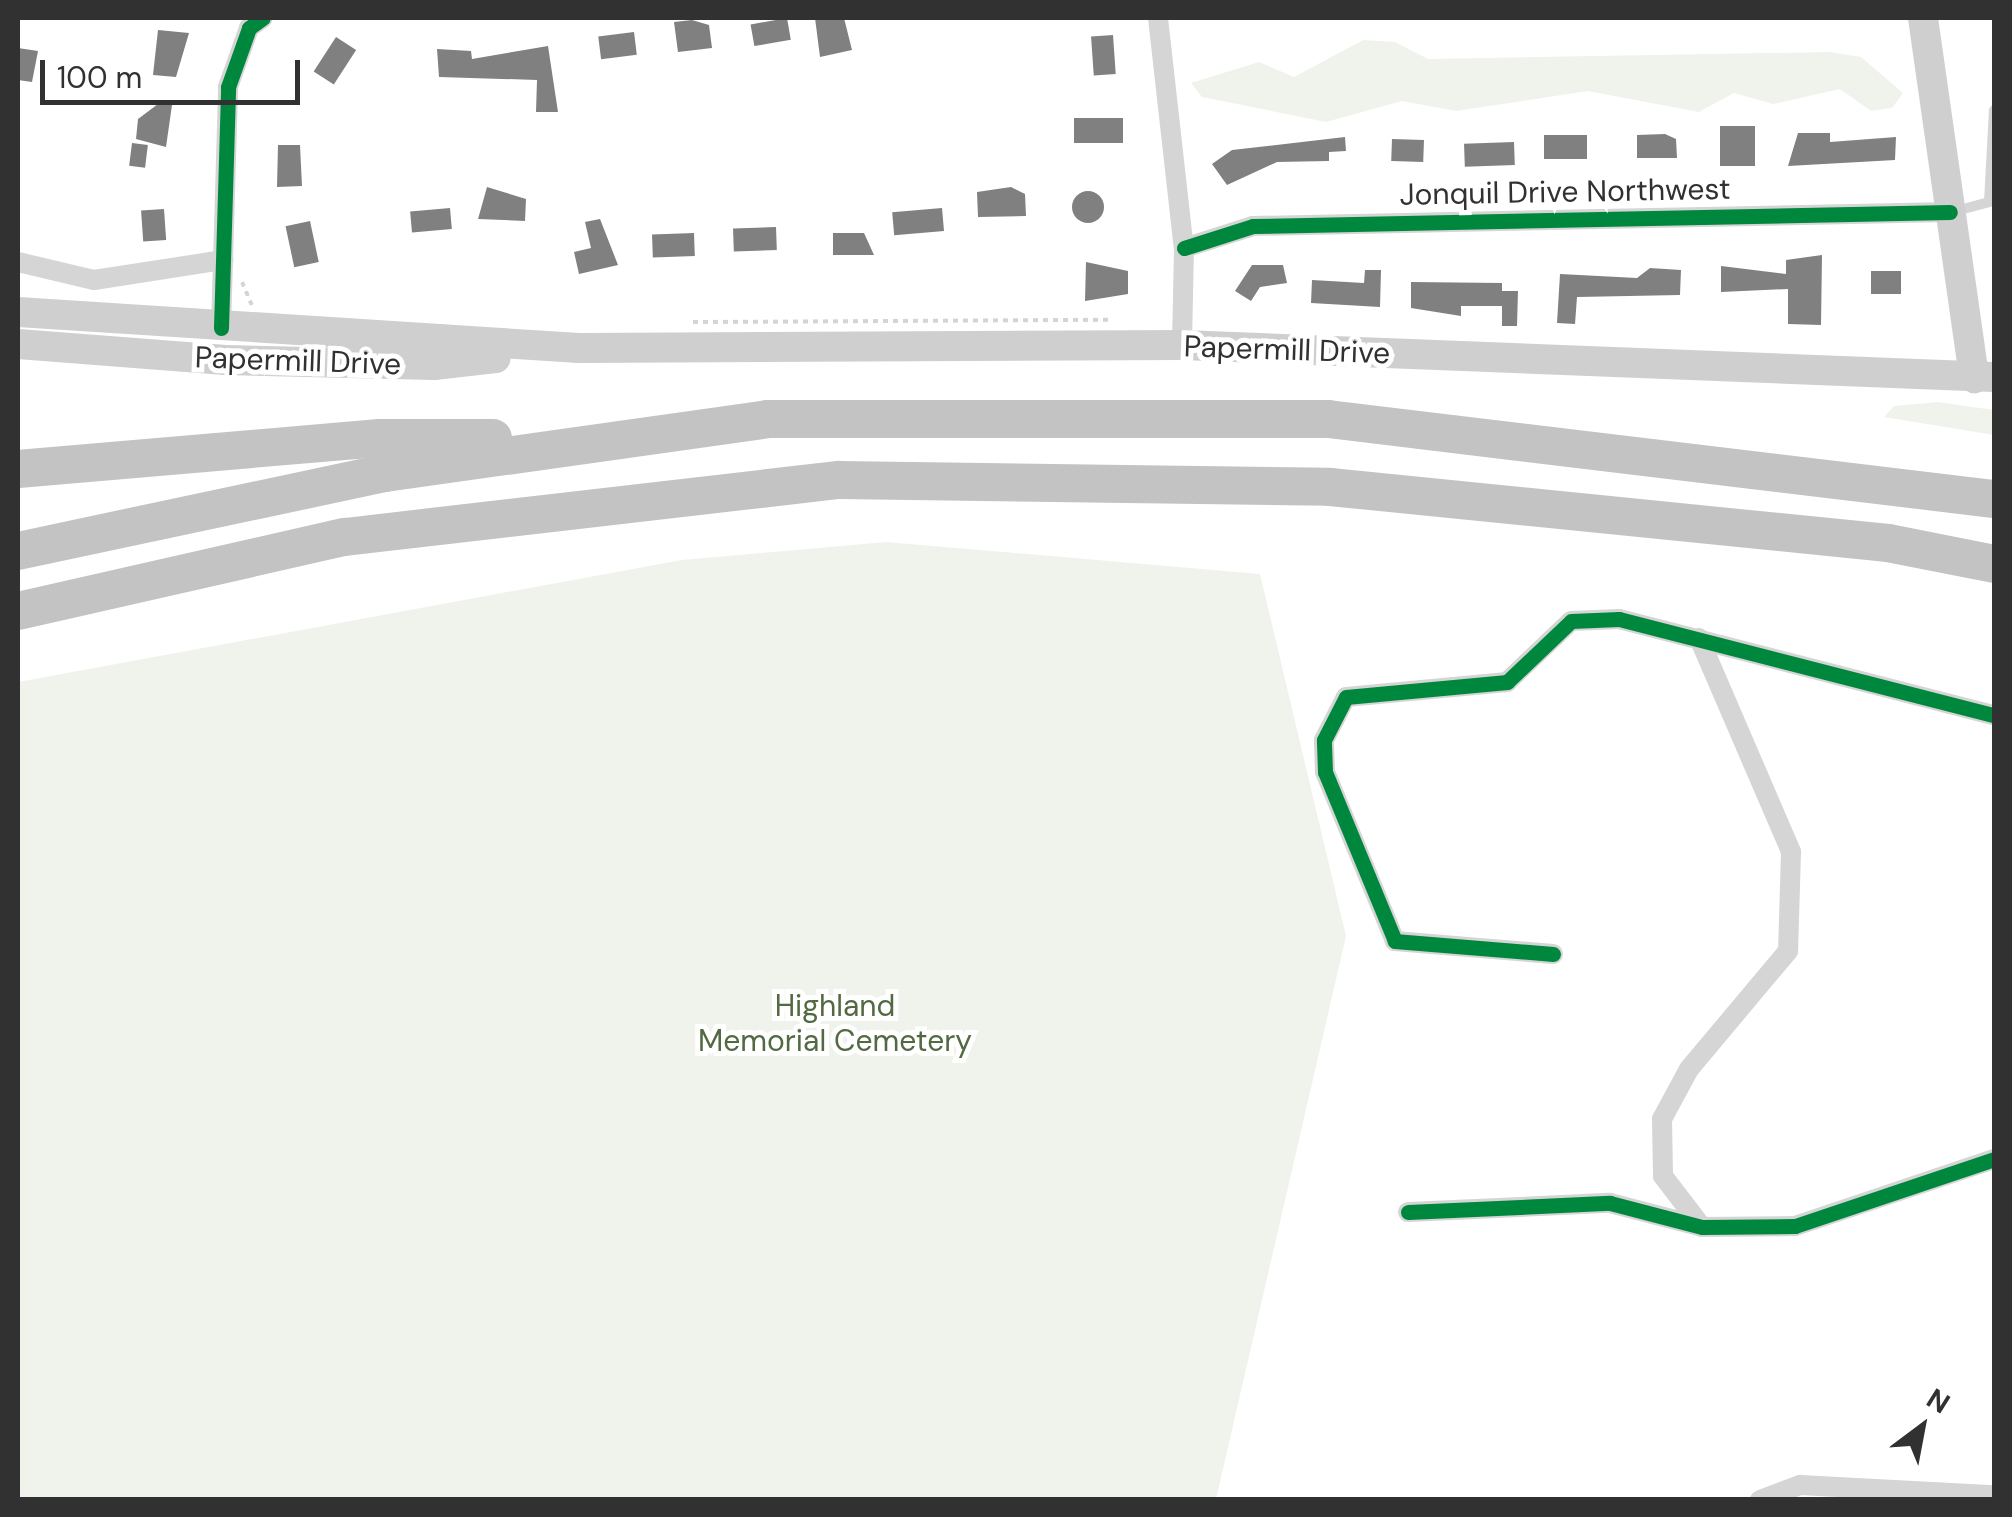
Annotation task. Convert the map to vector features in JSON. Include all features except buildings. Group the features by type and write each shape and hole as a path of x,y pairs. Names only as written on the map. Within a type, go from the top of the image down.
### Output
{"highway":[{"path":"18,551 386,474 767,419 1328,419 1994,499"},
{"path":"18,491 144,466 380,438 628,438"},
{"path":"18,469 144,466"},
{"path":"18,611 345,537 839,480 1330,487 1888,543 1994,564"}],"main road":[{"path":"1924,18 1950,212 1984,377"},
{"name":"Papermill Drive","path":"18,312 579,348 1182,345 1984,377"},
{"name":"Papermill Drive","path":"18,344 434,366 579,348"}],"street":[{"path":"221,328 228,87 250,28 263,18"},
{"path":"1158,18 1184,248 1182,345"},
{"name":"Jonquil Drive Northwest","path":"1184,248 1253,226 1950,212"},
{"path":"18,262 94,280 223,260"},
{"path":"1553,954 1394,941 1324,772 1333,714 1356,692 1507,682 1571,621 1619,618 1994,715"},
{"path":"1702,1227 1663,1176 1662,1119 1688,1069 1788,951 1791,852 1704,638"},
{"path":"1408,1212 1610,1203 1702,1227 1795,1226 1994,1159"},
{"path":"1760,1500 1800,1485 1994,1495"}],"lane":[{"path":"1950,212 1990,206 1994,110"}],"green space":[{"path":"1363,40 1395,42 1428,59 1830,52 1861,57 1903,93 1892,108 1871,111 1840,89 1773,104 1734,93 1699,112 1588,91 1456,111 1402,101 1326,122 1202,97 1191,83 1259,62 1294,77"},
{"path":"1938,402 1994,410 1994,435 1884,417 1894,406"},
{"name":"Highland Memorial Cemetery","path":"886,542 1260,574 1346,936 1216,1499 18,1499 18,682 682,560"}],"cycle path":[{"path":"221,328 228,87 249,28 263,18"},
{"path":"1184,248 1253,226 1950,212"},
{"path":"1553,954 1395,941 1325,772 1324,740 1346,697 1507,682 1571,621 1619,619 1994,715"},
{"path":"1408,1212 1610,1203 1702,1227 1795,1226 1994,1159"}]}
